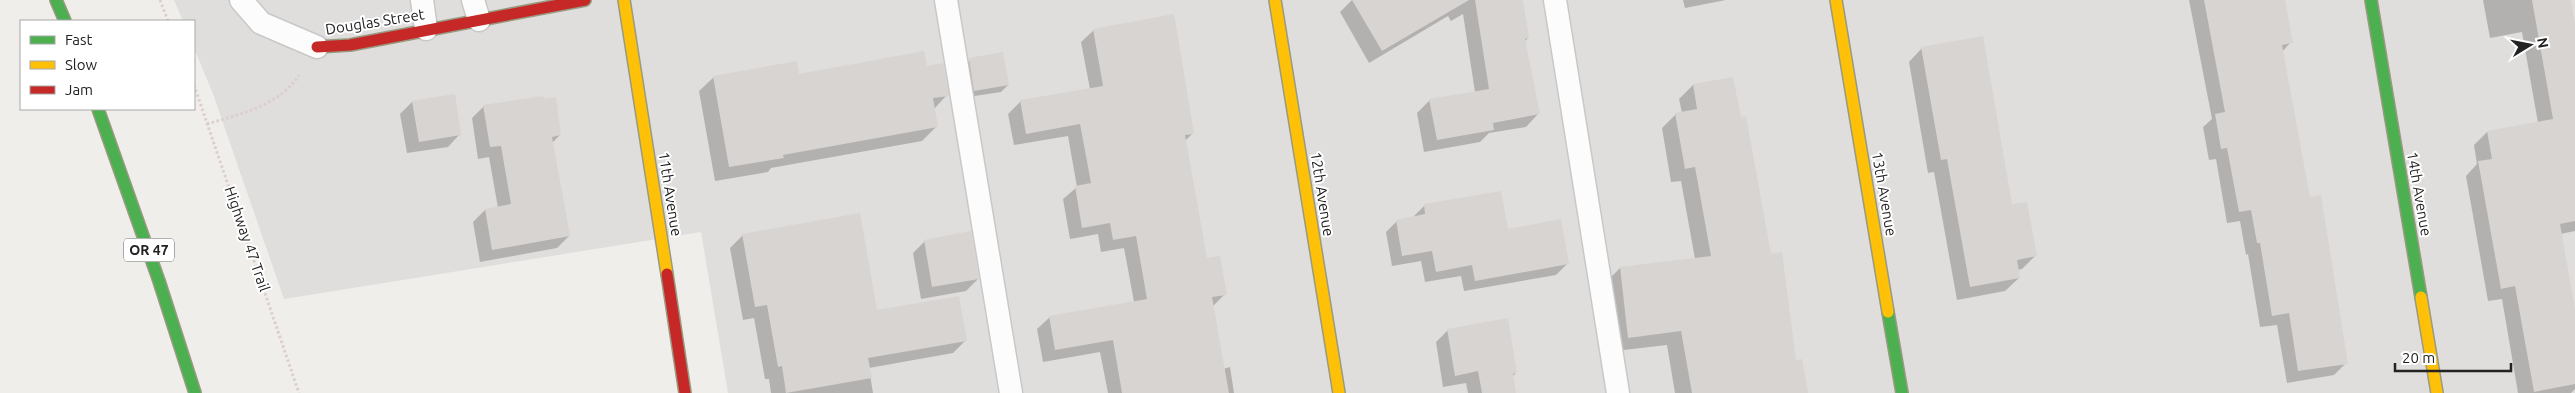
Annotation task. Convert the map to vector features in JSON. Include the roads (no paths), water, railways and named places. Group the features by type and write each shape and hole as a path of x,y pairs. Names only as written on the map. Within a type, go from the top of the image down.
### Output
{"main road":[{"path":"56,0 65,20"},
{"name":"Douglas Street","path":"317,47 350,45 426,29 476,10 585,0"},
{"name":"11th Avenue","path":"624,0 686,393"},
{"name":"12th Avenue","path":"1275,0 1340,393"},
{"name":"13th Avenue","path":"1836,0 1902,393"},
{"name":"14th Avenue","path":"2371,0 2437,393"},
{"name":"OR 47","path":"98,110 159,281 195,393"}],"lane":[{"path":"241,0 261,23 317,47"},
{"path":"422,0 426,29"},
{"path":"946,0 1011,393"},
{"path":"1555,0 1618,393"}]}
